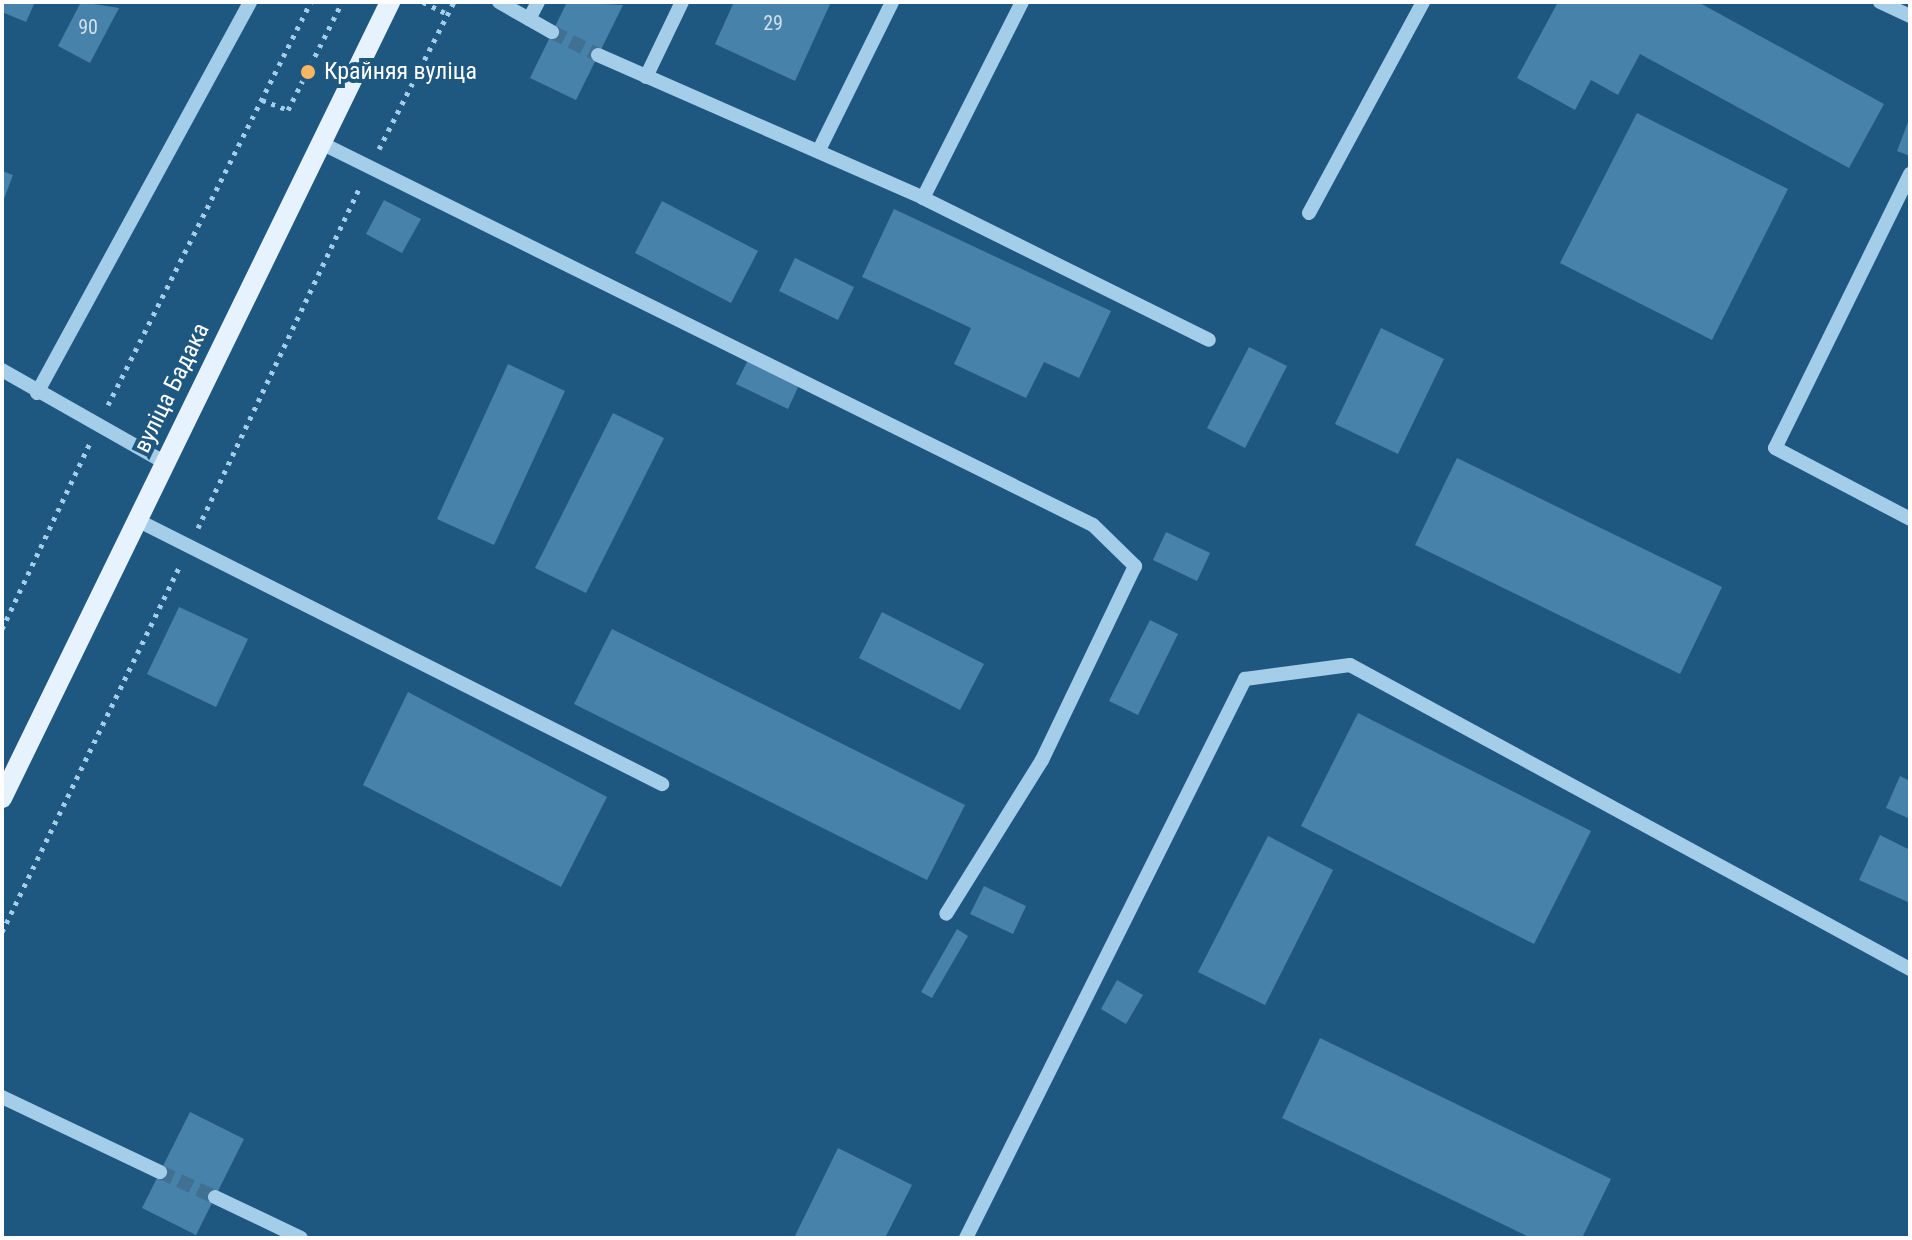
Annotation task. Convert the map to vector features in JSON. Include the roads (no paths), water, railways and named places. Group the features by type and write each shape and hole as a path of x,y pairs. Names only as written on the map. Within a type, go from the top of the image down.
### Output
{"main road":[{"name":"вуліца Бадака","path":"2,798 390,2"}],"street":[{"path":"37,393 250,2"},
{"path":"499,2 552,32"},
{"path":"529,19 538,2"},
{"path":"646,77 682,2"},
{"path":"820,148 892,2"},
{"path":"923,198 1022,2"},
{"path":"1309,213 1423,2"},
{"path":"1880,2 1910,16"},
{"path":"598,55 820,148 1209,340"},
{"path":"321,143 1093,525 1135,566 1042,760 946,914"},
{"path":"1910,174 1775,448 1910,519"},
{"path":"2,370 97,428 164,462"},
{"path":"137,520 662,784"},
{"path":"966,1238 1245,679 1350,665 1910,969"},
{"path":"2,1097 160,1172"},
{"path":"215,1197 301,1238"}],"tunnel":[{"path":"552,32 598,55"},
{"path":"160,1172 215,1197"}],"place":[{"name":"Крайняя вуліца","path":"308,72"}]}
